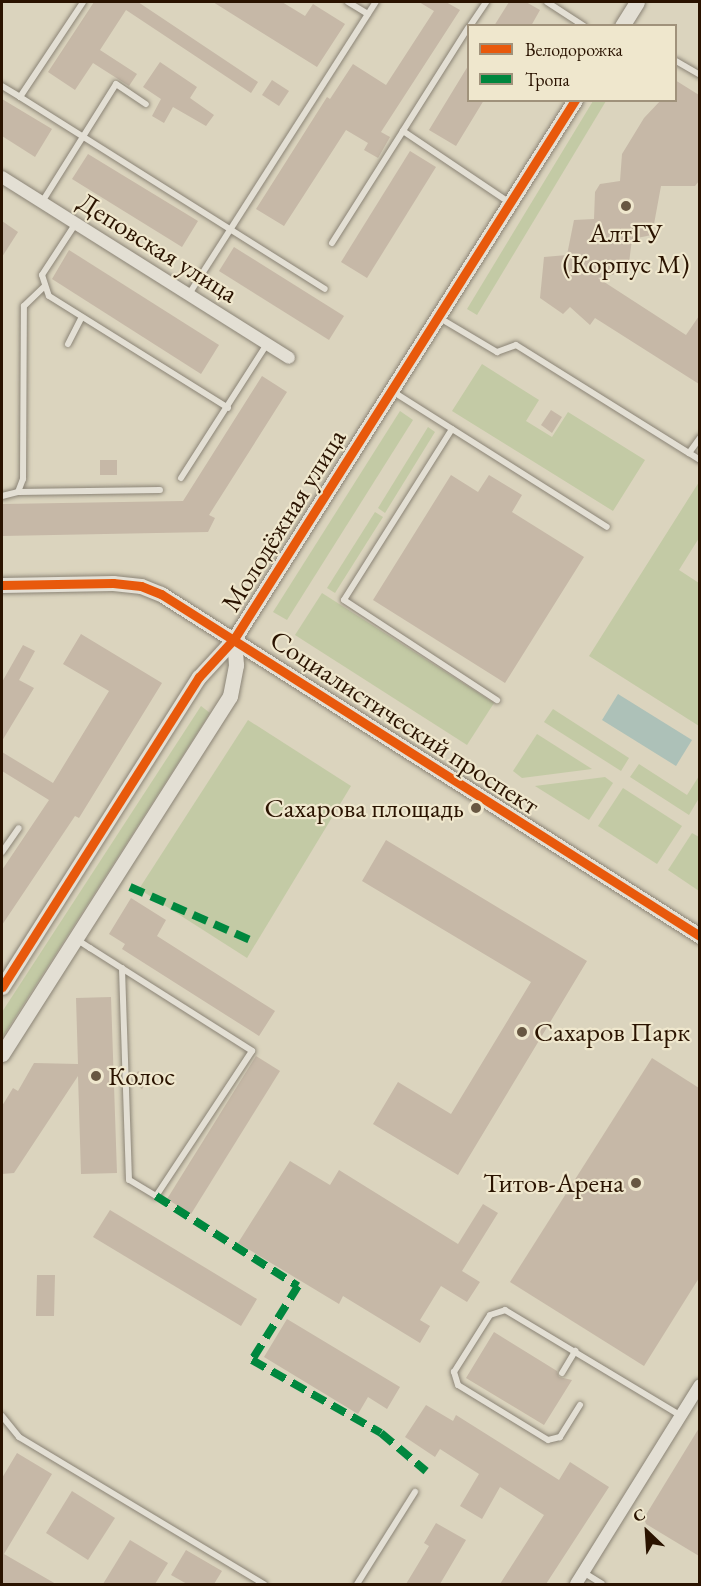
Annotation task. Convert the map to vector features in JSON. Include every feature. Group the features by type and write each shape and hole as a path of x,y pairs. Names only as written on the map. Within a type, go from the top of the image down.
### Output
{"street":[{"path":"623,24 637,2"},
{"name":"Молодёжная улица","path":"2,987 199,677 234,639 574,102"},
{"name":"Деповская улица","path":"2,177 289,358"},
{"name":"Социалистический проспект","path":"2,585 141,586 234,639 699,936"},
{"name":"Молодёжная улица","path":"2,1054 230,696 236,665 234,639"},
{"path":"576,1584 680,1415 695,1402 699,1385"}],"lane":[{"path":"20,97 83,2"},
{"path":"348,2 368,14"},
{"path":"189,294 376,2"},
{"path":"471,24 486,2"},
{"path":"547,2 581,24"},
{"path":"332,243 467,30"},
{"path":"677,62 699,75"},
{"path":"42,202 116,84 146,104"},
{"path":"2,86 325,289"},
{"path":"402,131 510,203"},
{"path":"76,223 45,267 42,275 44,287 49,296 228,408"},
{"path":"18,492 24,456 24,306 44,287"},
{"path":"438,316 497,352 516,345 699,460"},
{"path":"68,344 82,317"},
{"path":"181,478 267,344"},
{"path":"392,391 607,527"},
{"path":"452,429 344,600 497,700"},
{"path":"689,453 699,438"},
{"path":"2,496 18,492 160,490"},
{"path":"2,852 19,828"},
{"path":"75,938 122,968 252,1051 156,1196 129,1180 122,968"},
{"path":"580,1405 560,1437 548,1440 458,1385 454,1375 489,1315 501,1309 680,1415"},
{"path":"562,1373 575,1351"},
{"path":"2,1416 19,1437 264,1584"},
{"path":"357,1584 415,1492"},
{"path":"583,1572 602,1584"}],"green space":[{"path":"592,102 605,102 477,315 467,309"},
{"path":"482,364 539,400 526,421 552,437 568,412 645,460 613,511 452,411"},
{"path":"400,411 413,420 287,620 273,612"},
{"path":"428,427 435,432 385,513 378,508"},
{"path":"699,482 699,538 679,570 699,583 699,726 589,656"},
{"path":"375,512 383,517 335,593 327,588"},
{"path":"322,593 494,703 467,745 295,635"},
{"path":"201,706 210,713 2,1038 2,1012"},
{"path":"553,709 629,758 621,771 544,722"},
{"path":"248,720 351,786 247,958 139,889"},
{"path":"537,734 592,769 522,778 513,771"},
{"path":"639,764 687,795 699,776 699,798 689,815 630,777"},
{"path":"605,777 613,783 589,820 535,786"},
{"path":"623,788 682,826 657,864 598,826"},
{"path":"692,833 699,837 699,891 668,870"}],"shaded area":[{"path":"618,694 692,740 676,766 602,720"}],"building":[{"path":"94,2 138,2 258,82 251,93 126,10 100,50 137,74 129,86 93,63 75,90 48,72"},
{"path":"213,2 282,2 305,16 313,4 345,24 317,67"},
{"path":"419,2 446,2 460,10 381,132 390,137 378,158 364,150 368,143 346,130 284,226 256,209 327,97 330,99 353,64 386,85 434,11"},
{"path":"509,2 526,2 540,10 532,24 495,24"},
{"path":"160,62 197,87 190,98 214,115 206,126 173,107 164,123 152,116 161,99 143,87"},
{"path":"467,68 467,102 483,102 456,146 429,130"},
{"path":"272,80 289,91 279,106 262,95"},
{"name":"АлтГУ (Корпус М)","path":"677,81 699,95 699,181 695,186 661,186 652,235 632,239 628,271 598,278 686,335 699,316 699,384 595,318 590,325 570,307 563,314 540,298 544,257 567,255 574,220 594,219 595,192 600,184 620,181 622,154 644,118 659,102 677,102"},
{"path":"2,99 52,129 35,157 2,136"},
{"path":"410,151 436,167 367,278 341,262"},
{"path":"88,154 198,221 182,247 72,179"},
{"path":"2,221 18,232 2,257"},
{"path":"234,247 344,316 329,340 219,271"},
{"path":"69,250 219,345 201,374 52,279"},
{"path":"262,376 287,392 209,515 215,518 208,532 2,536 2,504 183,501"},
{"path":"551,410 562,417 552,433 541,425"},
{"path":"100,460 117,460 117,475 100,475"},
{"path":"451,475 478,492 489,475 522,495 512,512 584,557 505,683 373,600"},
{"path":"81,634 162,683 79,818 75,816 2,925 2,870 49,800 2,771 2,752 53,783 109,691 63,664"},
{"path":"23,645 35,651 19,680 34,688 2,741 2,682"},
{"name":"Сахаров Парк","path":"386,840 587,961 458,1175 373,1124 398,1082 451,1114 531,982 362,881"},
{"path":"131,898 166,920 157,936 275,1011 259,1036 122,949 125,944 109,934"},
{"path":"111,997 117,1173 81,1174 78,1076 14,1173 2,1174 2,1106 13,1088 18,1091 34,1063 78,1064 76,998"},
{"path":"256,1056 280,1071 191,1214 167,1199"},
{"name":"Титов-Арена","path":"652,1058 699,1088 699,1278 644,1366 510,1282"},
{"path":"138,1071 149,1078 142,1089 131,1082"},
{"path":"290,1161 330,1185 339,1170 458,1244 483,1204 498,1213 462,1271 480,1282 467,1302 441,1286 420,1320 430,1326 420,1343 343,1296 339,1304 238,1243"},
{"path":"110,1210 257,1299 241,1326 93,1237"},
{"path":"37,1275 55,1275 54,1316 36,1316"},
{"path":"287,1319 400,1387 387,1409 368,1397 358,1414 264,1357"},
{"path":"494,1332 557,1371 559,1377 572,1380 544,1425 466,1378"},
{"path":"426,1405 453,1421 456,1415 559,1480 570,1462 609,1487 546,1584 500,1584 544,1515 500,1487 482,1519 460,1506 479,1474 440,1449 435,1457 405,1437"},
{"path":"699,1428 699,1556 646,1524 644,1518"},
{"path":"17,1453 52,1474 4,1554 56,1584 2,1584 2,1478"},
{"path":"72,1491 115,1518 88,1560 46,1533"},
{"path":"436,1523 466,1540 440,1584 406,1584 429,1546 424,1543"},
{"path":"130,1540 168,1563 155,1584 103,1584"},
{"path":"186,1550 222,1571 214,1584 187,1584 171,1575"}],"marked path":[{"path":"130,887 250,940"},
{"path":"156,1196 298,1286 252,1360 381,1433 426,1471"}],"cycle path":[{"path":"2,987 199,677 234,639 574,102"},
{"path":"2,585 113,583 141,586 161,594 700,936"}],"place":[{"name":"АлтГУ (Корпус М)","path":"626,206"},
{"name":"Сахарова площадь","path":"476,808"},
{"name":"Сахаров Парк","path":"522,1032"},
{"name":"Колос","path":"96,1076"},
{"name":"Титов-Арена","path":"636,1183"}]}
